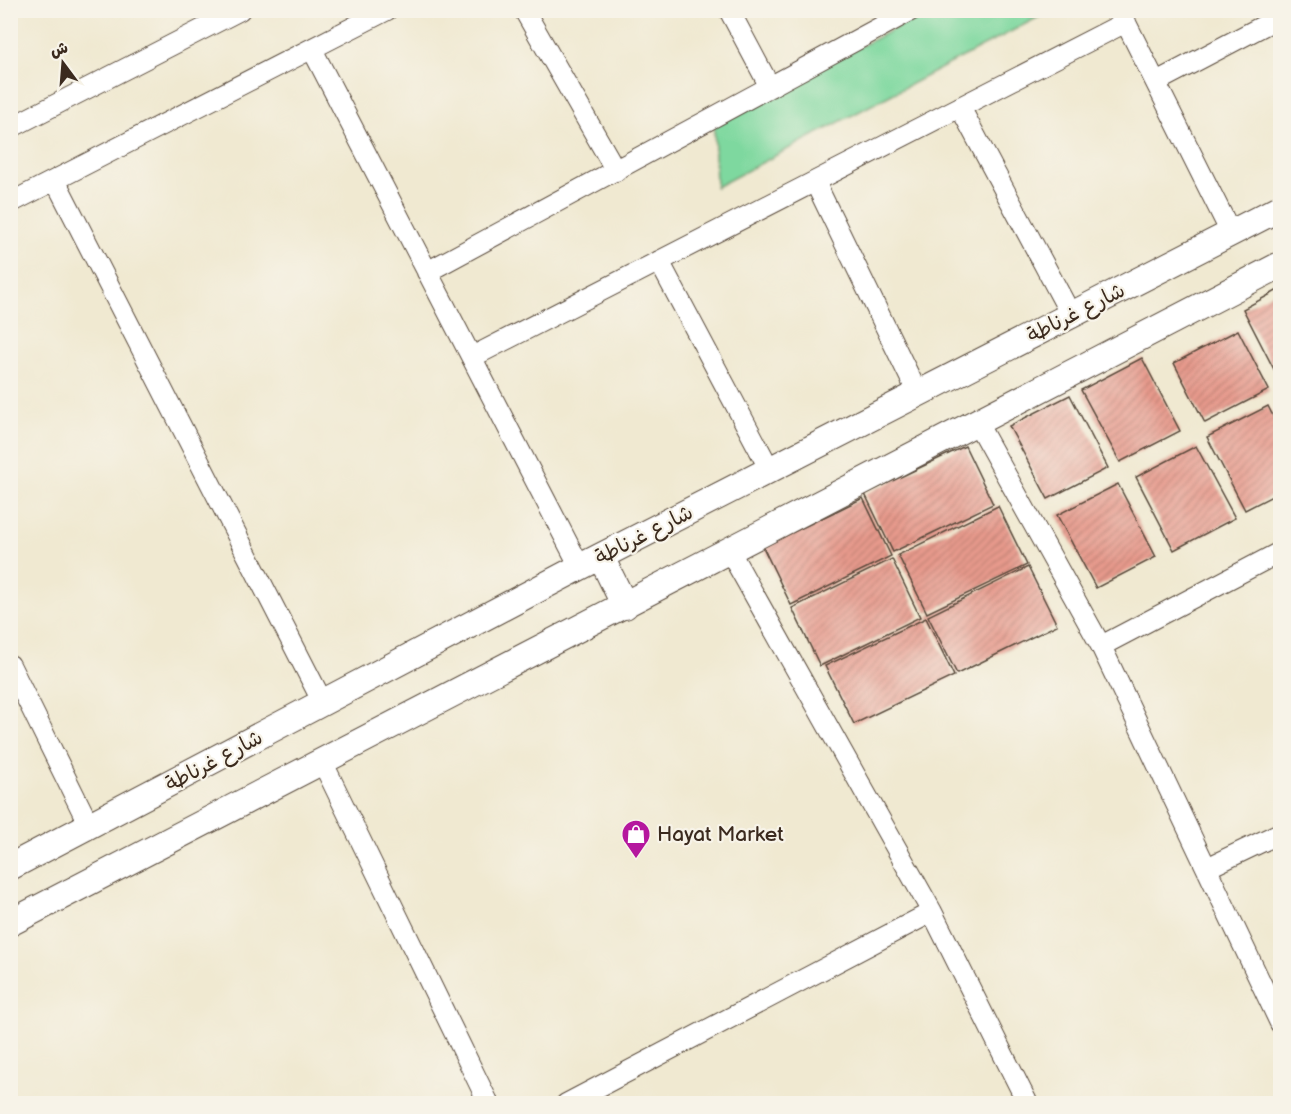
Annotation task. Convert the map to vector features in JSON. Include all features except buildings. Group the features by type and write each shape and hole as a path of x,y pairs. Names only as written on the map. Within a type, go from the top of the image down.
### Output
{"street":[{"path":"10,128 240,10"},
{"path":"10,203 387,10"},
{"path":"524,10 616,171"},
{"path":"729,10 770,87"},
{"path":"428,272 912,10"},
{"path":"472,357 960,107 1123,16 1230,233"},
{"path":"1156,82 1281,17"},
{"path":"312,49 472,357 591,562 625,606"},
{"path":"960,107 1071,315"},
{"path":"55,180 323,703"},
{"path":"815,182 918,394"},
{"name":"شارع غرناطة","path":"10,867 591,562 1281,208"},
{"path":"659,261 770,470"},
{"path":"10,923 1281,265"},
{"path":"976,421 1101,646 1281,1023"},
{"path":"729,550 932,912 1028,1104"},
{"path":"1101,646 1281,552"},
{"path":"10,665 90,826"},
{"path":"322,761 489,1104"},
{"path":"1207,868 1281,833"},
{"path":"566,1104 932,912"}],"green space":[{"path":"928,11 1050,11 716,187 714,123"}],"place":[{"name":"Hayat Market","path":"636,860"}]}
